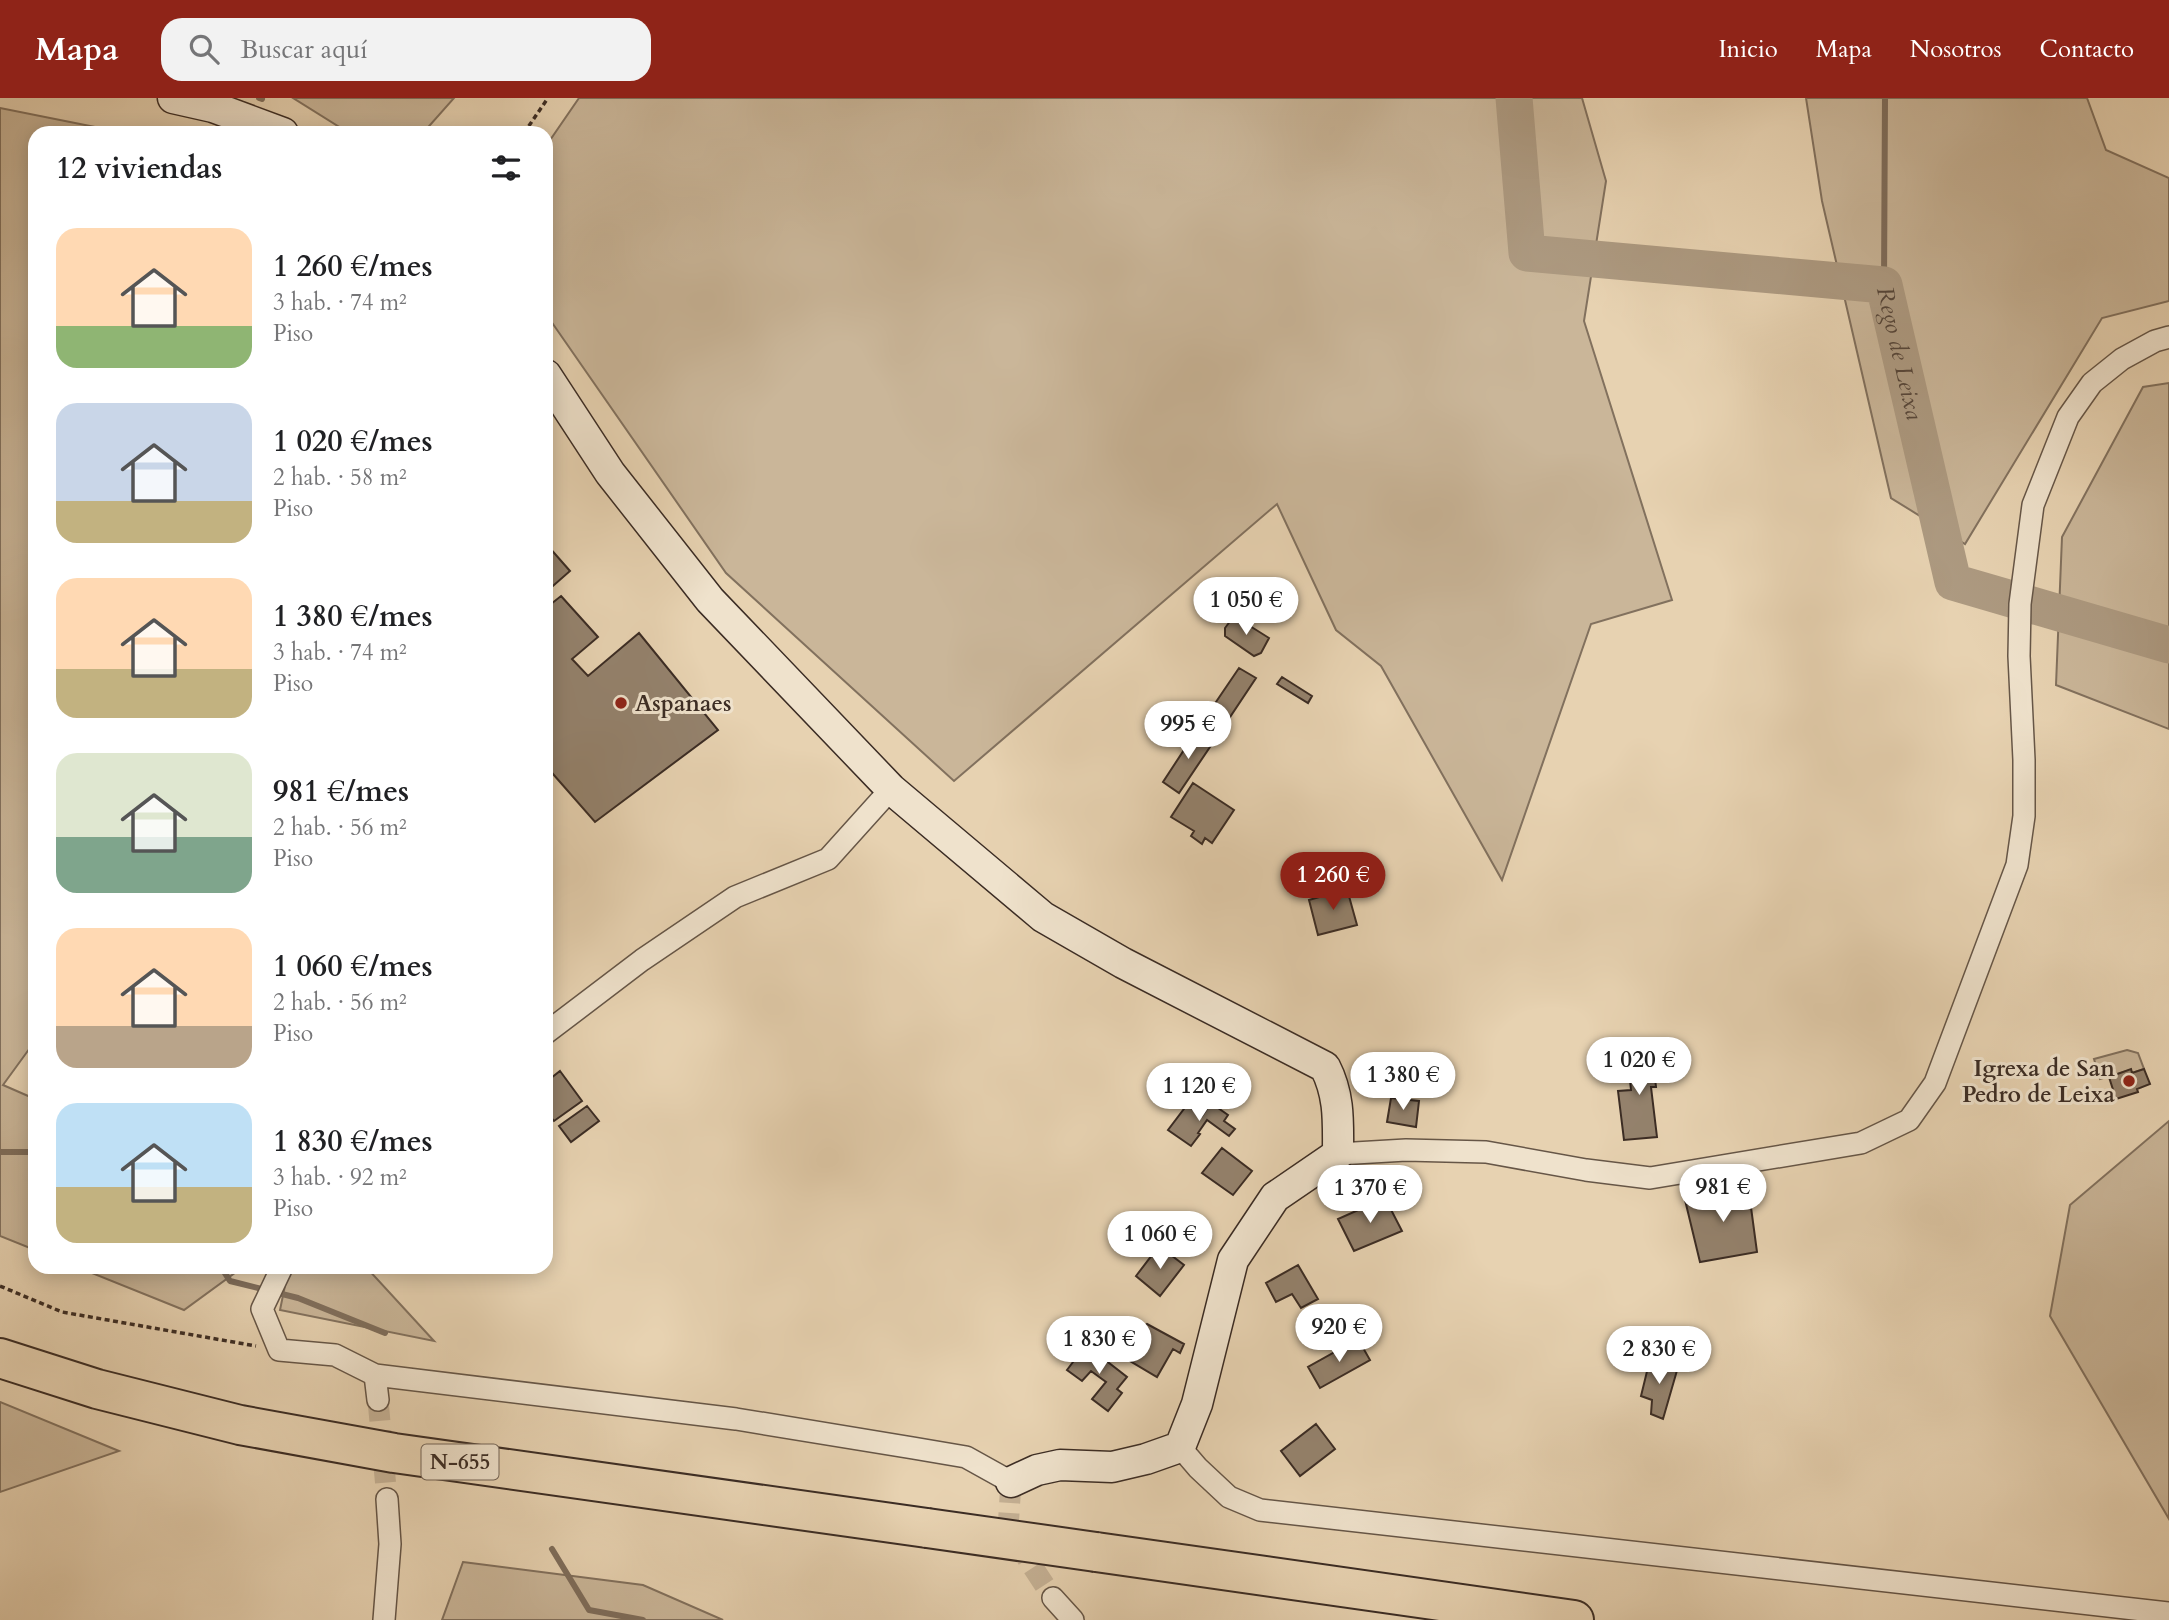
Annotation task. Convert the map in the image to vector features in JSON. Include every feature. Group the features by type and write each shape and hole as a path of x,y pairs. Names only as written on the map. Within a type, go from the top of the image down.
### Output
{"highway":[{"name":"N-655","path":"0,1359 97,1389 265,1429 394,1453 1574,1620"}],"street":[{"path":"173,98 213,107 265,126"},
{"path":"279,1274 262,1309 279,1350 335,1355 375,1375 736,1419 966,1457 1011,1482 1037,1470 1060,1465 1111,1467 1180,1447 1197,1404 1233,1260 1275,1197 1338,1154 1406,1150 1486,1152 1586,1170 1650,1178 1861,1143 1909,1120 1935,1083 2017,865 2024,816 2020,604 2034,505 2068,417 2092,383 2122,359 2155,341 2169,337"},
{"path":"553,386 610,473 710,600 891,789 1043,917 1325,1068 1334,1084 1339,1110 1338,1154"},
{"path":"553,1028 642,960 735,897 828,859 891,789"},
{"path":"375,1375 378,1400"},
{"path":"1180,1447 1229,1497 1260,1510 2169,1613"},
{"path":"384,1620 390,1544 387,1499"},
{"path":"1053,1598 1073,1620"}],"path":[{"path":"529,126 548,98"},
{"path":"0,1286 62,1312 279,1350"}],"shaded area":[{"path":"293,98 454,98 429,126 338,126"},
{"path":"579,98 1582,98 1606,181 1584,321 1672,600 1591,624 1502,880 1381,666 1336,630 1277,504 954,781 726,573 553,324 553,136"},
{"path":"1806,98 2087,98 2106,150 2169,178 2169,301 2102,318 1965,544 1891,498 1822,201"},
{"path":"0,108 90,126 28,126 28,1051 3,1085 28,1096 28,1247 0,1236"},
{"path":"2169,383 2169,729 2056,685 2062,537 2143,387"},
{"path":"2127,1050 2138,1053 2144,1069 2132,1073 2130,1070 2100,1079 2094,1059"},
{"path":"2169,1121 2169,1519 2050,1316 2070,1205"},
{"path":"94,1274 233,1274 184,1310"},
{"path":"287,1274 372,1274 434,1341 280,1310"},
{"path":"0,1402 119,1451 0,1492"},
{"path":"463,1562 643,1585 723,1620 442,1620"}],"building":[{"path":"553,552 570,571 553,586"},
{"name":"Aspanaes","path":"561,596 598,637 572,659 588,676 639,633 718,730 595,822 553,774 553,602"},
{"path":"1234,616 1269,638 1261,653 1254,656 1225,636 1225,628"},
{"path":"1239,668 1256,678 1214,741 1197,730"},
{"path":"1282,677 1312,696 1308,703 1277,684"},
{"path":"1197,730 1214,741 1179,793 1163,782"},
{"path":"1193,783 1234,810 1212,843 1205,838 1202,844 1191,836 1194,831 1171,817"},
{"path":"1347,889 1357,925 1318,935 1309,900"},
{"path":"1647,1048 1648,1053 1652,1053 1656,1087 1651,1087 1657,1137 1624,1140 1618,1091 1631,1090 1627,1051"},
{"name":"Igrexa de San Pedro de Leixa","path":"2131,1069 2132,1073 2144,1069 2150,1084 2137,1089 2138,1092 2116,1099 2109,1077"},
{"path":"560,1071 582,1101 554,1121 553,1120 553,1076"},
{"path":"1391,1098 1419,1101 1416,1127 1387,1122"},
{"path":"1211,1103 1228,1115 1224,1121 1235,1129 1229,1136 1207,1120 1191,1146 1168,1130 1187,1105 1202,1116"},
{"path":"587,1106 599,1121 571,1142 559,1126"},
{"path":"1222,1148 1252,1171 1233,1195 1202,1173"},
{"path":"1748,1185 1757,1252 1700,1262 1685,1200"},
{"path":"1385,1198 1402,1231 1354,1251 1338,1219"},
{"path":"1159,1246 1184,1265 1160,1296 1136,1276"},
{"path":"1298,1265 1318,1299 1301,1308 1292,1294 1276,1302 1266,1283"},
{"path":"1147,1324 1184,1344 1180,1353 1173,1349 1157,1377 1125,1358 1139,1329"},
{"path":"1358,1339 1370,1360 1320,1388 1308,1367"},
{"path":"1086,1345 1127,1377 1117,1389 1122,1393 1108,1411 1092,1399 1106,1382 1091,1371 1082,1381 1067,1370"},
{"path":"1650,1359 1678,1367 1663,1419 1651,1414 1652,1400 1641,1396"},
{"path":"1316,1424 1335,1449 1300,1476 1281,1451"}],"waterway":[{"name":"Rego de Leixa","path":"1514,98 1527,253 1884,285 1953,582 2169,645"},
{"path":"1884,285 1885,98"},
{"path":"0,1152 28,1152"},
{"path":"226,1274 230,1281 298,1298 385,1333"},
{"path":"552,1549 589,1610 643,1620"}],"tunnel":[{"path":"378,1400 387,1499"},
{"path":"1011,1482 1008,1529 1053,1598"}],"place":[{"name":"Aspanaes","path":"621,703"},
{"name":"Igrexa de San Pedro de Leixa","path":"2129,1081"}]}
